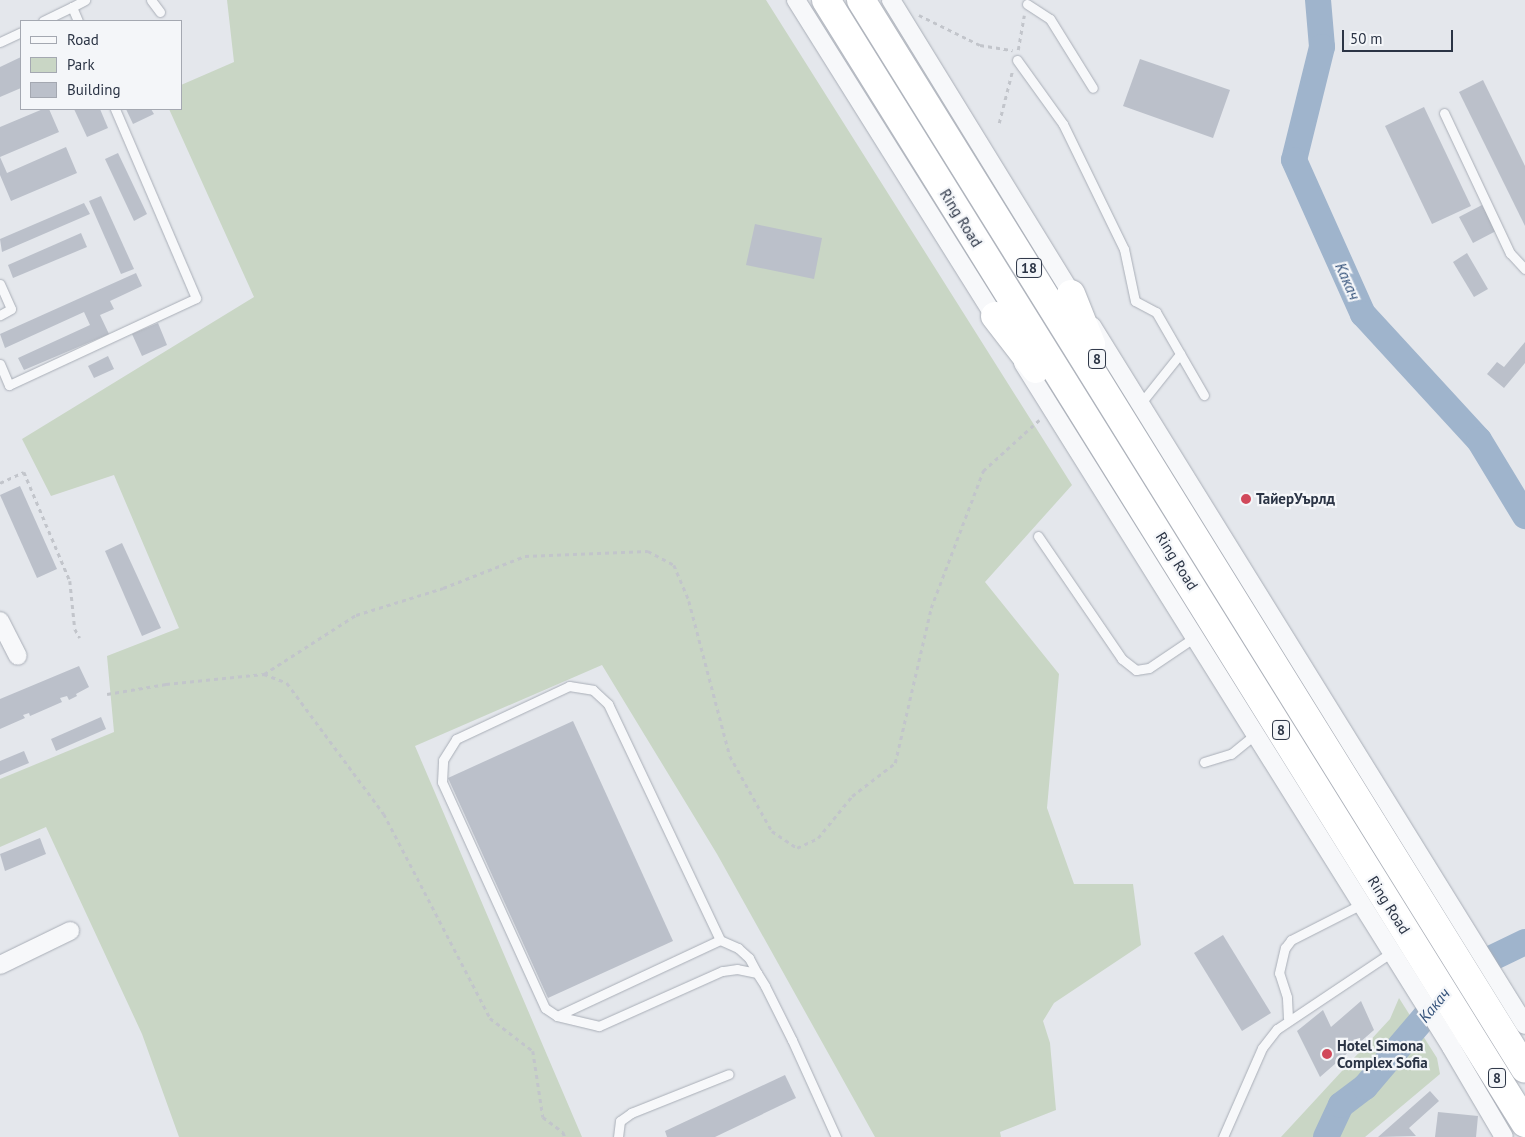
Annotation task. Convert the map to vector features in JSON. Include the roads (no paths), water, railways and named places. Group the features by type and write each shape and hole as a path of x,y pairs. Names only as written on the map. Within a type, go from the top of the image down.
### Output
{"highway":[{"name":"Ring Road","path":"826,0 1062,382 1132,489 1421,978 1460,1040 1525,1123"},
{"name":"Ring Road","path":"861,0 1089,364 1122,425 1461,944 1500,1007 1525,1069"},
{"name":"8","path":"1071,294 1122,425"},
{"name":"8","path":"994,316 1132,489"}],"street":[{"name":"8","path":"796,0 994,316"},
{"name":"8","path":"891,0 1071,294"},
{"path":"1071,294 1140,403 1461,944"},
{"path":"994,316 1392,952 1421,978"},
{"path":"0,620 18,656"},
{"path":"0,965 70,931"},
{"path":"1500,1007 1525,1025"},
{"path":"1460,1040 1504,1137"}],"lane":[{"path":"45,20 85,0"},
{"path":"151,0 160,12"},
{"path":"1027,4 1050,19 1093,88"},
{"path":"72,7 78,20"},
{"path":"0,42 20,32"},
{"path":"1018,55 1063,124 1124,249 1135,302 1156,312 1204,395"},
{"path":"0,364 9,385 196,298 115,110"},
{"path":"1444,113 1510,253 1525,269"},
{"path":"0,284 11,309 0,314"},
{"path":"1140,403 1180,354"},
{"path":"1038,536 1122,659 1136,670 1149,668 1195,637"},
{"path":"758,973 737,969 722,971 599,1026 557,1016 545,1008 442,782 443,760 456,738 569,686 593,690 608,704 720,940 738,948 758,973 836,1137"},
{"path":"1204,762 1231,754 1256,734"},
{"path":"1288,1018 1287,997 1280,973 1285,948 1291,940 1362,904"},
{"path":"557,1016 720,940"},
{"path":"1223,1137 1262,1048 1288,1018 1392,952"},
{"path":"618,1137 620,1121 631,1113 729,1074"}],"waterway":[{"name":"Какач","path":"1318,0 1322,47 1294,160 1363,314 1479,440 1525,516"},
{"name":"Какач","path":"1326,1137 1341,1105 1365,1087 1463,972 1525,942"}],"place":[{"name":"ТайерУърлд","path":"1246,499"},
{"name":"Hotel Simona Complex Sofia","path":"1327,1054"}]}
